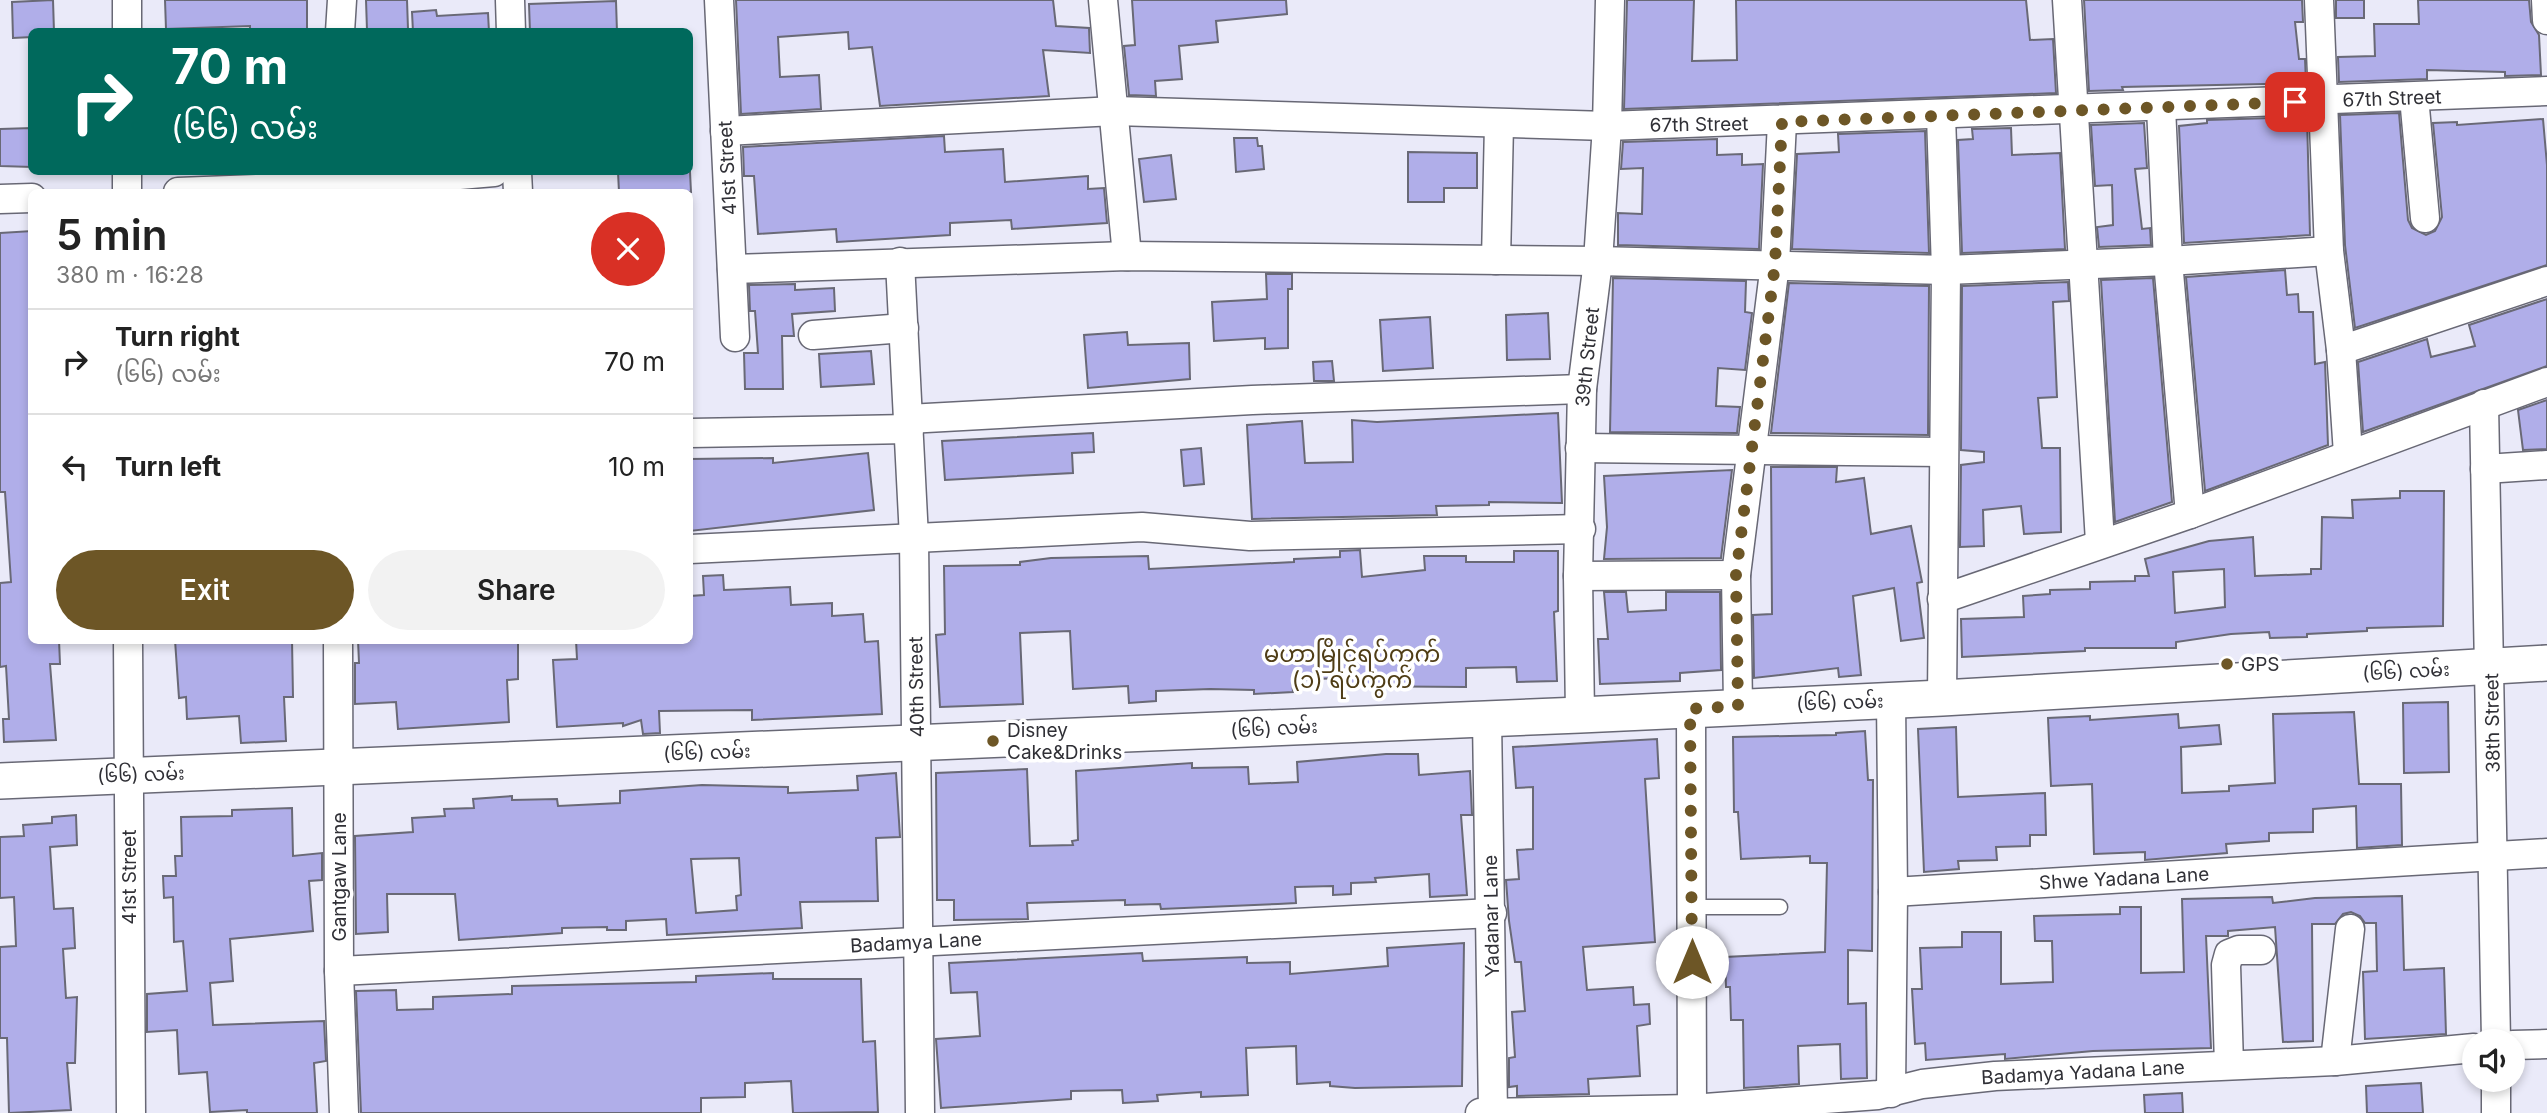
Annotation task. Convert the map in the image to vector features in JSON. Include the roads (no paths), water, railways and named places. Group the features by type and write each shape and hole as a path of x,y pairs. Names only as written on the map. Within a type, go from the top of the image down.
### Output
{"street":[{"path":"127,0 127,28"},
{"path":"340,28 342,0"},
{"path":"510,0 511,28"},
{"name":"41st Street","path":"719,0 735,337"},
{"path":"1103,0 1127,256"},
{"name":"39th Street","path":"1580,715 1578,576 1581,529 1581,389 1598,261 1607,126 1610,0"},
{"path":"2067,0 2100,542"},
{"path":"2319,0 2329,251 2341,350 2348,454"},
{"path":"2546,0 2547,20"},
{"name":"67th Street","path":"725,131 1115,111 1607,126 1782,122 2547,91"},
{"path":"2414,97 2425,218"},
{"path":"2161,107 2168,261 2190,514"},
{"path":"1941,115 1946,270 1942,698"},
{"path":"1738,706 1736,575 1775,264 1782,122"},
{"path":"1496,260 1499,124"},
{"path":"229,189 450,175"},
{"path":"0,199 28,198"},
{"path":"732,269 1127,256 1775,264 1946,270 2329,251"},
{"name":"40th Street","path":"900,262 914,538 920,1113"},
{"path":"2341,350 2547,281"},
{"path":"813,335 904,328"},
{"path":"1942,599 2100,542 2190,514 2547,382"},
{"path":"693,433 909,424 1252,400 1581,389"},
{"name":"38th Street","path":"2484,404 2497,1029"},
{"path":"1580,448 1943,452"},
{"path":"2485,469 2547,465"},
{"path":"693,549 1129,527 1250,536 1581,529"},
{"path":"1578,576 1736,575"},
{"name":"41st Street","path":"128,644 131,1113"},
{"name":"Gantgaw Lane","path":"338,644 339,971 344,1113"},
{"name":"(၆၆) လမ်း","path":"0,781 1580,715 1942,698 2547,663"},
{"path":"1891,700 1894,892 1891,1093"},
{"path":"1690,709 1692,1111"},
{"name":"Yadanar Lane","path":"1487,719 1493,1112"},
{"name":"Shwe Yadana Lane","path":"1894,892 2547,853"},
{"name":"Badamya Lane","path":"339,971 1492,913"},
{"path":"2335,1061 2350,929"},
{"path":"2230,1065 2226,965 2229,954 2239,950 2261,950"},
{"path":"2525,1045 2547,1044"},
{"name":"Badamya Yadana Lane","path":"1480,1113 1692,1111 1891,1093 1922,1084 1995,1076 2335,1061 2462,1049"},
{"path":"2496,1092 2496,1113"}],"lane":[{"path":"1691,907 1780,907"}],"place":[{"name":"GPS","path":"2227,664"},
{"name":"Disney Cake&Drinks","path":"993,741"}],"district":[{"name":"မဟာမြိုင်ရပ်ကွက် (၁) ရပ်ကွက်","path":"1352,667"}]}
